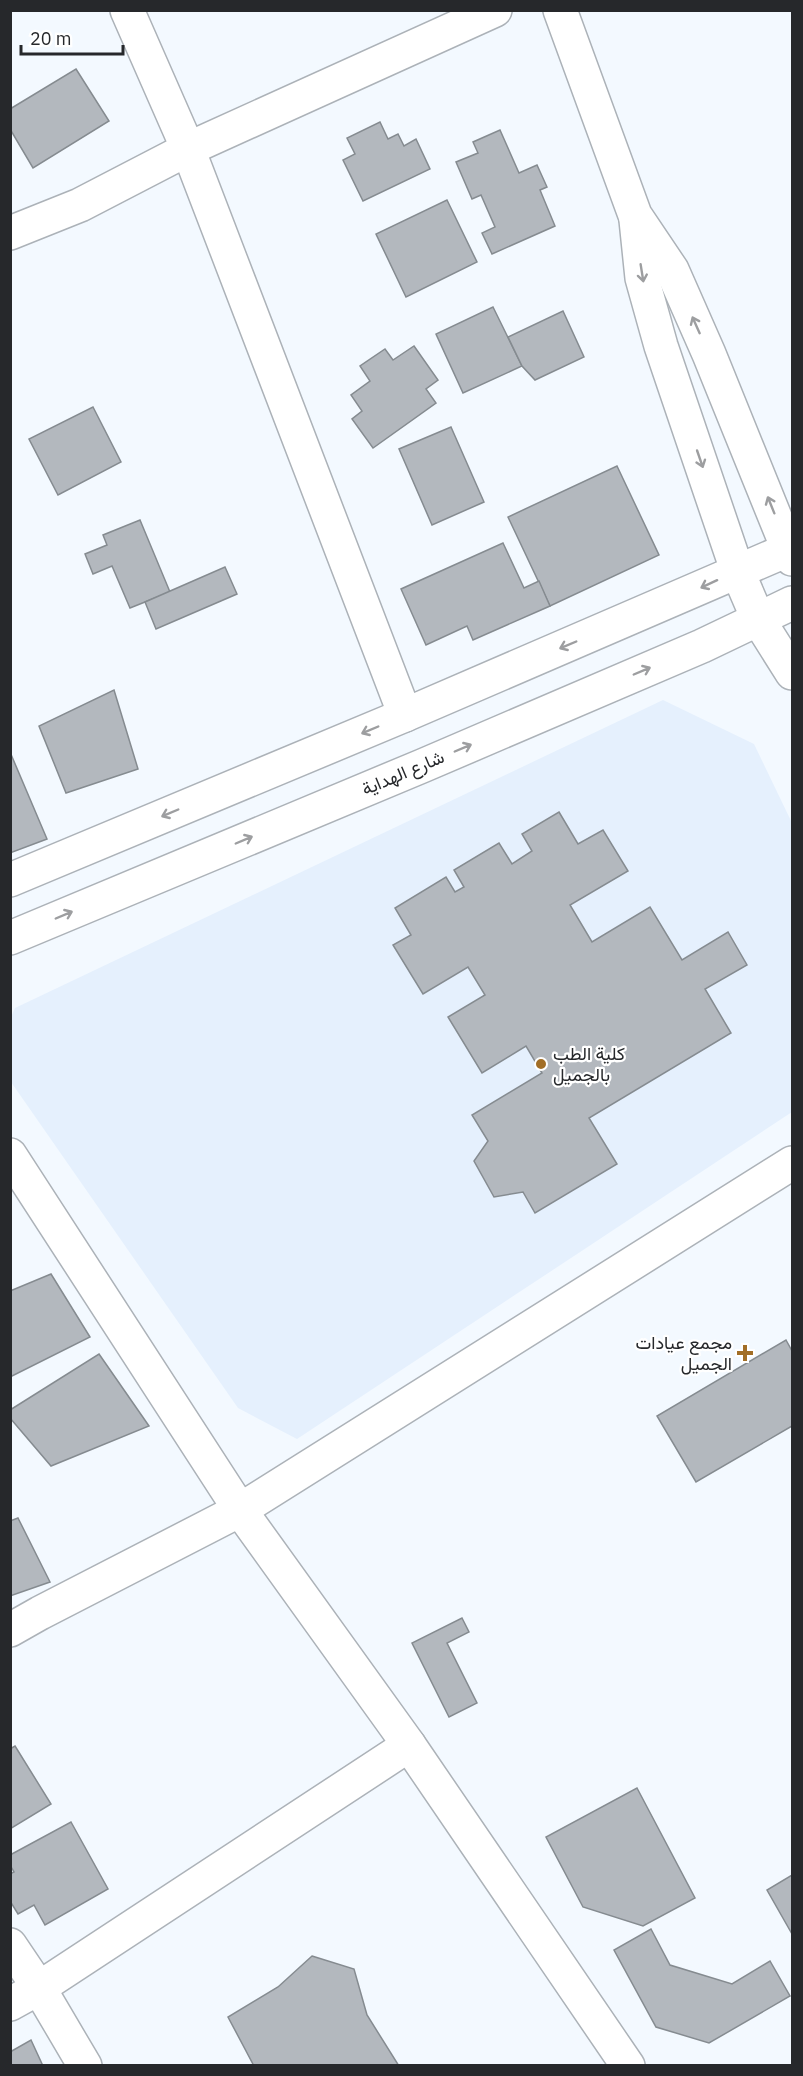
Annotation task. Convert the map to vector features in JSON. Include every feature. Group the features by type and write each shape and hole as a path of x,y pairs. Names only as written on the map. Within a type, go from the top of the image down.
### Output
{"street":[{"path":"127,10 188,149 405,715"},
{"path":"10,233 80,205 188,149 495,10"},
{"path":"560,10 635,215 642,278 661,346 737,570 758,619 792,673"},
{"path":"10,880 405,715 680,597 737,570 791,552 672,270 635,215"},
{"name":"شارع الهداية","path":"10,938 422,766 702,646 792,603"},
{"path":"10,1155 240,1510 409,1745 628,2066"},
{"path":"10,1630 40,1612 240,1510 792,1163"},
{"path":"10,2004 39,1988 409,1745"},
{"path":"10,1945 39,1988 85,2066"}],"shaded area":[{"path":"663,700 754,744 792,823 792,1112 297,1439 238,1408 11,1082 11,1017 15,1008"}],"building":[{"path":"76,69 109,121 33,168 10,129 10,109"},
{"path":"380,122 388,139 398,134 404,146 416,139 430,169 363,201 343,160 355,154 347,138"},
{"path":"500,130 519,173 537,165 547,187 540,190 555,226 492,254 482,233 495,227 481,195 472,199 456,162 478,153 473,142"},
{"path":"447,200 477,262 406,297 376,234"},
{"path":"493,307 522,366 463,393 436,334"},
{"path":"563,311 584,357 535,380 522,366 508,337"},
{"path":"414,346 438,380 426,389 436,403 373,448 352,419 362,411 351,395 370,381 360,366 385,349 393,360"},
{"path":"93,407 121,462 58,495 29,439"},
{"path":"451,427 484,502 432,525 399,449"},
{"path":"617,466 659,555 550,606 508,517"},
{"path":"140,520 170,592 130,608 112,566 93,574 85,554 107,545 103,535"},
{"path":"503,543 524,588 539,581 550,606 473,640 467,626 426,645 401,589"},
{"path":"225,567 237,594 156,629 145,602"},
{"path":"114,690 138,769 66,793 39,726"},
{"path":"10,752 47,839 10,853"},
{"path":"559,812 578,844 603,830 628,871 570,905 592,942 650,907 682,960 728,932 747,965 705,989 731,1033 589,1118 617,1164 535,1213 523,1192 494,1197 474,1161 488,1141 472,1115 542,1073 526,1046 482,1073 448,1017 485,995 468,967 423,994 393,945 411,935 395,908 446,877 455,892 464,887 454,870 499,843 512,864 532,851 522,834"},
{"path":"51,1274 90,1337 10,1377 10,1291"},
{"path":"786,1340 792,1351 792,1426 696,1482 657,1416"},
{"path":"99,1354 149,1426 51,1466 10,1418 10,1410"},
{"path":"18,1518 50,1582 10,1596 10,1521"},
{"path":"462,1618 469,1632 447,1643 477,1703 449,1717 412,1643"},
{"path":"15,1746 51,1804 10,1829 10,1749"},
{"path":"637,1788 695,1898 643,1926 583,1907 546,1837"},
{"path":"71,1822 108,1889 45,1925 34,1905 18,1914 10,1901 10,1874 14,1872 10,1865 10,1855"},
{"path":"792,1875 792,1934 767,1890"},
{"path":"651,1929 670,1965 732,1984 770,1961 790,1996 709,2043 656,2027 614,1950"},
{"path":"312,1956 354,1969 367,2015 399,2066 254,2066 228,2017 278,1987"},
{"path":"31,2040 43,2066 10,2066 10,2052"}],"place":[{"name":"كلية الطب بالجميل","path":"541,1064"},
{"name":"مجمع عيادات الجميل","path":"745,1353"}]}
